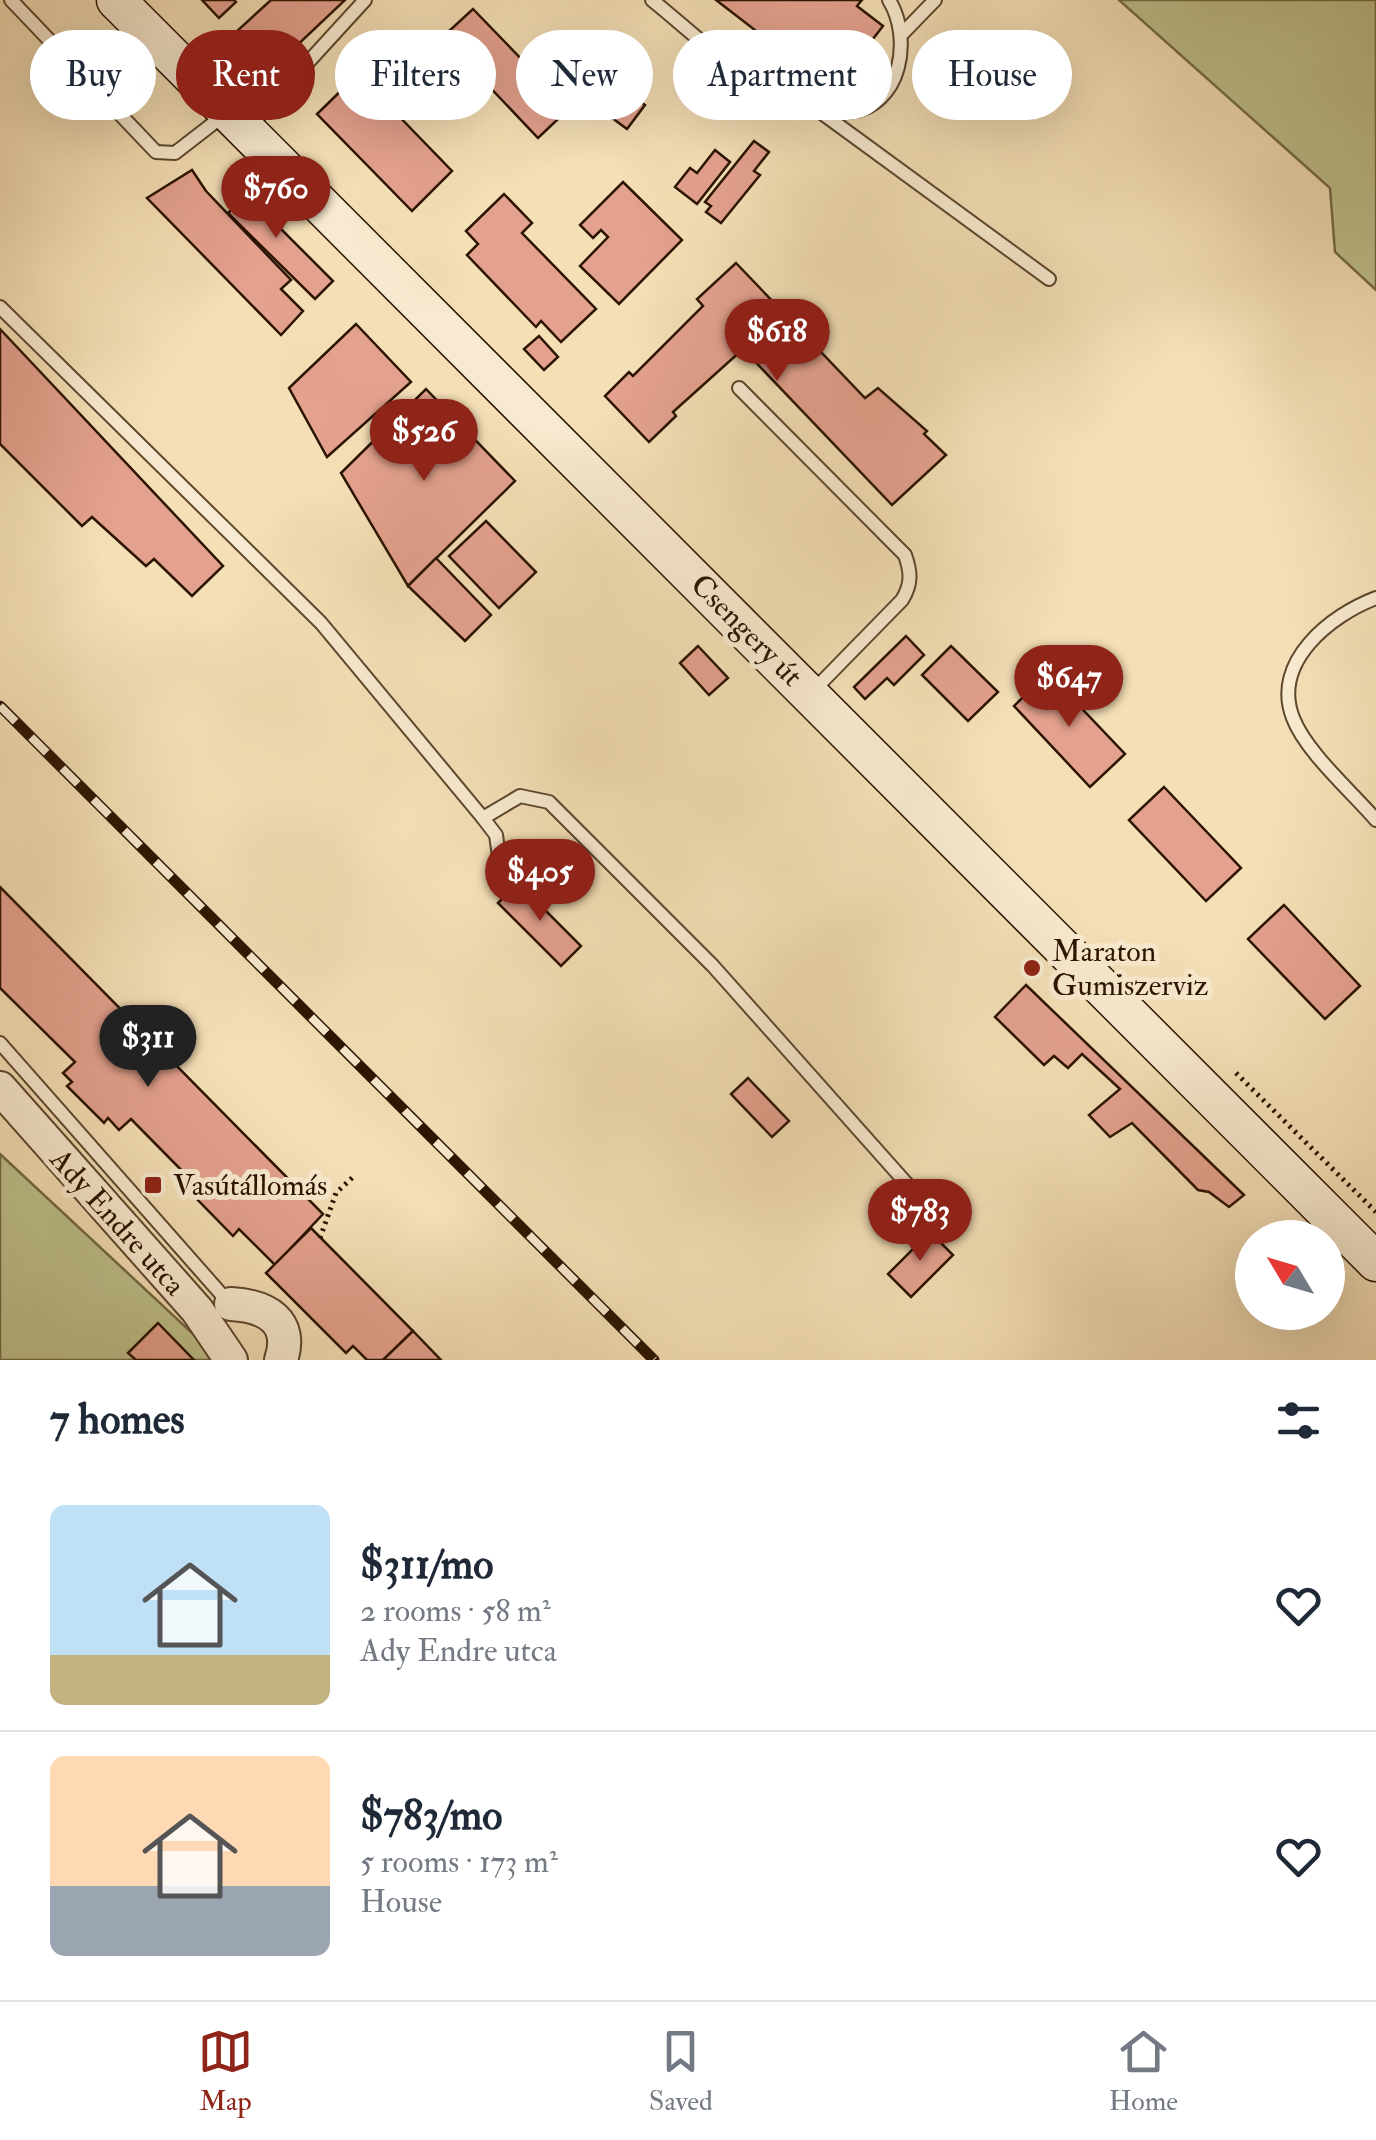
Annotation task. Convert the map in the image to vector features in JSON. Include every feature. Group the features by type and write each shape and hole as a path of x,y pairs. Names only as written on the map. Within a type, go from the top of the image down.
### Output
{"main road":[{"name":"Csengery út","path":"116,0 1376,1262"}],"street":[{"name":"Ady Endre utca","path":"0,1088 197,1310 231,1360"},
{"path":"231,1304 254,1306 280,1323 285,1345 281,1360"}],"lane":[{"path":"10,0 156,152 175,153 237,121 366,0"},
{"path":"652,0 689,30"},
{"path":"889,0 902,33 899,70 892,80"},
{"path":"902,33 935,0"},
{"path":"831,120 1049,279"},
{"path":"0,307 320,623 496,835 500,863"},
{"path":"739,388 906,555 909,566 910,588 902,600 810,694"},
{"path":"1376,598 1356,606 1317,635 1298,657 1289,700 1293,718 1305,739 1376,820"},
{"path":"483,818 520,796 549,802 713,966 930,1211"},
{"path":"0,1044 231,1304"}],"path":[{"path":"320,1238 336,1193 354,1176"}],"green space":[{"path":"1119,0 1376,0 1376,290 1335,252 1330,188"},
{"path":"0,1154 221,1360 0,1360"}],"building":[{"path":"202,0 234,0 236,2 219,18"},
{"path":"271,0 345,0 313,30 238,30"},
{"path":"716,0 862,0 857,6 883,26 880,30 755,30"},
{"path":"473,9 493,30 450,30"},
{"path":"496,33 516,53 516,115 496,94"},
{"path":"335,96 335,120 403,120 452,171 412,211 317,114"},
{"path":"521,120 557,120 538,138"},
{"path":"615,120 634,120 627,129"},
{"path":"754,141 769,152 754,171 760,175 721,223 706,212 711,206 705,202"},
{"path":"715,150 730,162 697,204 675,187 690,168 697,173"},
{"path":"192,170 206,191 291,280 281,289 303,311 281,335 147,198"},
{"path":"238,177 251,189 247,195 333,281 315,299 228,213 237,205 223,192"},
{"path":"623,182 682,240 619,304 580,266 608,237 601,230 593,238 580,225"},
{"path":"504,194 532,223 522,233 596,309 561,342 541,321 536,327 467,255 478,244 466,231"},
{"path":"736,263 865,398 878,388 927,431 924,434 946,455 892,505 743,349 673,412 676,416 649,442 605,396 629,372 633,376 703,306 697,299"},
{"path":"356,324 411,382 327,457 289,388"},
{"path":"0,329 223,566 192,596 154,559 146,566 92,517 82,526 0,444"},
{"path":"539,336 558,357 544,370 524,349"},
{"path":"426,389 515,481 408,586 341,473"},
{"path":"486,521 536,572 499,608 449,556"},
{"path":"436,558 491,615 465,641 408,586"},
{"path":"906,636 924,655 894,685 887,678 865,699 854,687"},
{"path":"698,646 728,678 709,695 680,663"},
{"path":"951,646 998,692 968,721 922,675"},
{"path":"1048,673 1125,754 1090,787 1014,706"},
{"path":"1164,787 1241,868 1206,901 1129,820"},
{"path":"518,883 581,946 561,966 498,903"},
{"path":"0,887 323,1214 275,1265 239,1229 233,1236 192,1194 199,1188 131,1119 119,1130 108,1118 104,1123 67,1086 72,1082 63,1073 75,1062 0,988"},
{"path":"1284,905 1360,986 1325,1019 1248,939"},
{"path":"1026,985 1244,1195 1229,1207 1209,1192 1198,1190 1132,1123 1110,1137 1089,1115 1120,1089 1082,1054 1068,1068 1054,1056 1044,1065 995,1017"},
{"path":"748,1078 789,1121 772,1137 731,1094"},
{"path":"311,1228 413,1331 383,1360 367,1360 353,1346 346,1353 266,1273"},
{"path":"930,1232 953,1255 911,1297 888,1274"},
{"path":"158,1323 194,1360 136,1360 128,1353"},
{"path":"413,1331 441,1360 383,1360"}],"railway":[{"path":"0,706 654,1360"}],"place":[{"name":"Maraton Gumiszerviz","path":"1032,968"},
{"name":"Vasútállomás","path":"153,1185"}]}
